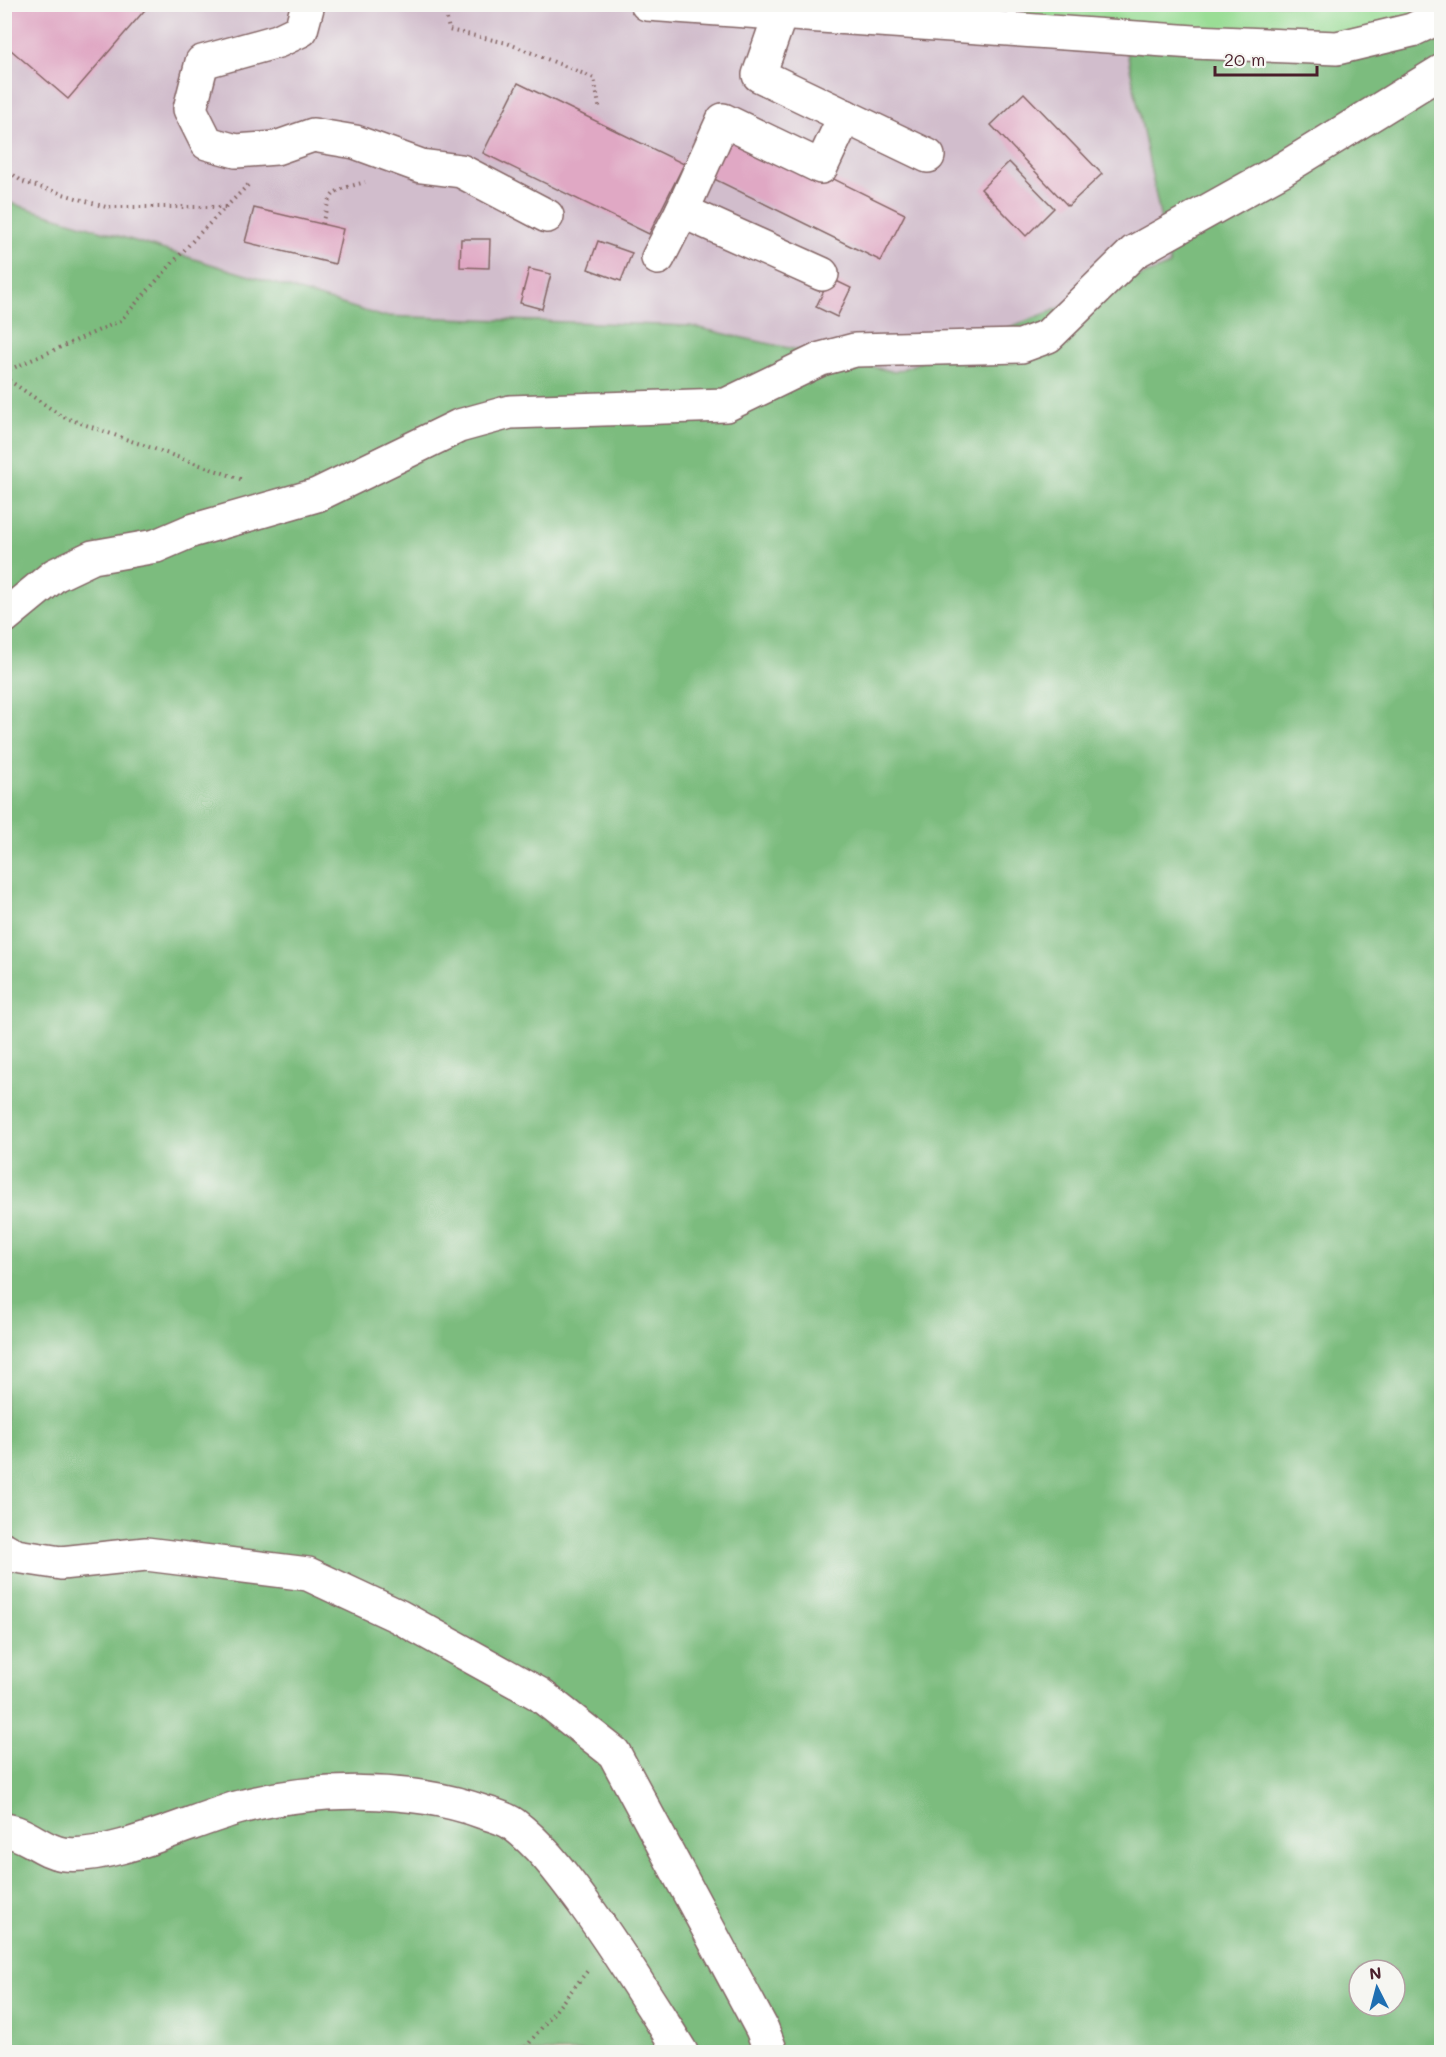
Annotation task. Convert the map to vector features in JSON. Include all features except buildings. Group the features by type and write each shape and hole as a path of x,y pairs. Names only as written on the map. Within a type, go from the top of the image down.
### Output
{"street":[{"path":"308,4 301,30 278,41 201,62 190,109 207,143 236,151 276,148 313,135 355,142 421,166 461,171 547,216"},
{"path":"647,4 1194,42 1337,48 1412,30 1442,16"},
{"path":"781,12 759,75 928,156"},
{"path":"4,617 55,575 93,557 156,546 191,531 317,495 459,426 500,415 576,409 726,405 821,359 855,351 1021,346 1036,341 1048,336 1134,252 1283,169 1442,71"},
{"path":"658,258 723,120 821,166 844,116"},
{"path":"682,211 822,274"},
{"path":"4,1549 16,1556 61,1563 146,1554 308,1574 399,1616 540,1694 614,1753 762,2029 771,2052"},
{"path":"4,1830 19,1832 62,1854 94,1852 154,1836 239,1808 305,1796 381,1792 456,1802 511,1822 547,1854 611,1941 681,2052"}],"path":[{"path":"451,4 446,9 449,30 507,43 594,78 600,111"},
{"path":"322,224 330,196 335,191 421,166"},
{"path":"4,168 23,182 106,207 228,207 198,235 120,321 4,372"},
{"path":"4,377 63,417 247,480"},
{"path":"522,2052 611,1941"}],"shaded area":[{"path":"930,4 944,24 1124,37 1170,265 895,372 690,326 381,316 5,201 4,5"}],"green space":[{"path":"1441,4 1337,48 944,24 930,5"},
{"path":"1441,14 1441,2052 5,2052 4,201 381,316 690,326 895,372 1170,265 1124,37 1337,48"}]}
